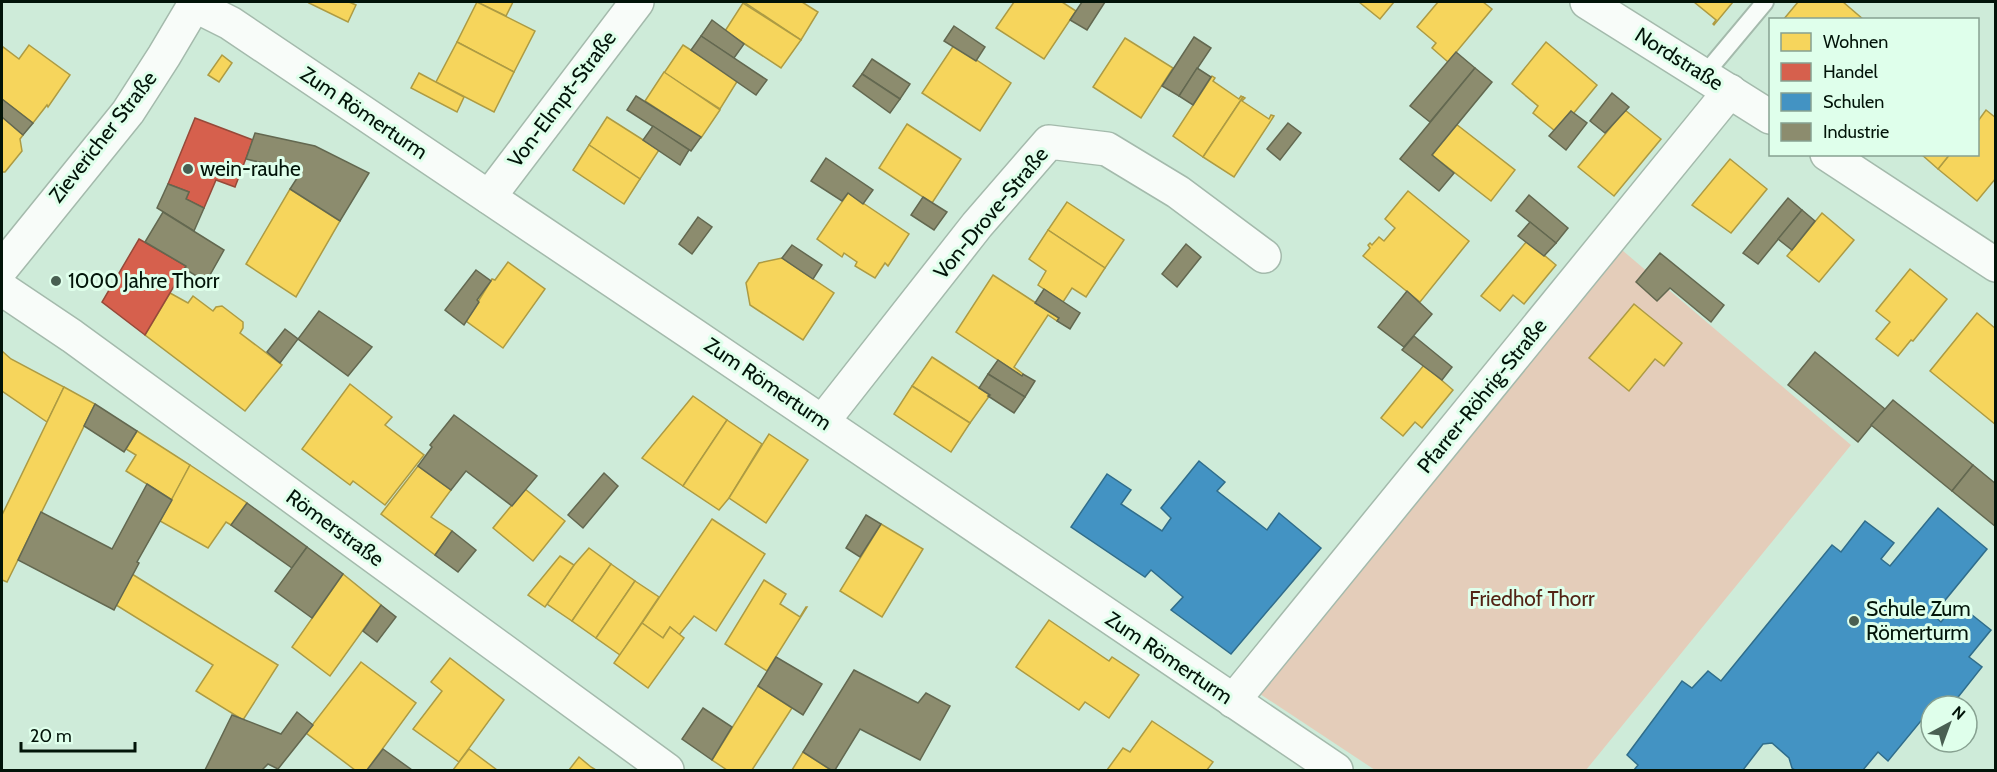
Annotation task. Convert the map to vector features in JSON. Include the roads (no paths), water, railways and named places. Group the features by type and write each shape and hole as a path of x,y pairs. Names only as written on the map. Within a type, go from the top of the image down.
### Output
{"street":[{"name":"Von-Elmpt-Straße","path":"489,197 637,2"},
{"name":"Nordstraße","path":"1587,2 1769,116"},
{"name":"Zum Römerturm","path":"195,3 235,12 489,197 823,420 1336,771"},
{"name":"Zievericher Straße","path":"2,268 128,112 195,3"},
{"name":"Pfarrer-Röhrig-Straße","path":"1233,701 1717,83"},
{"name":"Von-Drove-Straße","path":"823,420 977,225 1049,142 1107,149 1178,192 1264,256"},
{"path":"1830,156 1995,265"},
{"name":"Römerstraße","path":"2,289 81,343 667,771"}],"lane":[{"path":"1717,83 1765,2"}],"place":[{"name":"wein-rauhe","path":"188,169"},
{"name":"1000 Jahre Thorr","path":"56,281"},
{"name":"Schule Zum Römerturm","path":"1854,621"}],"park label":[{"name":"Friedhof Thorr","path":"1532,599"}]}
